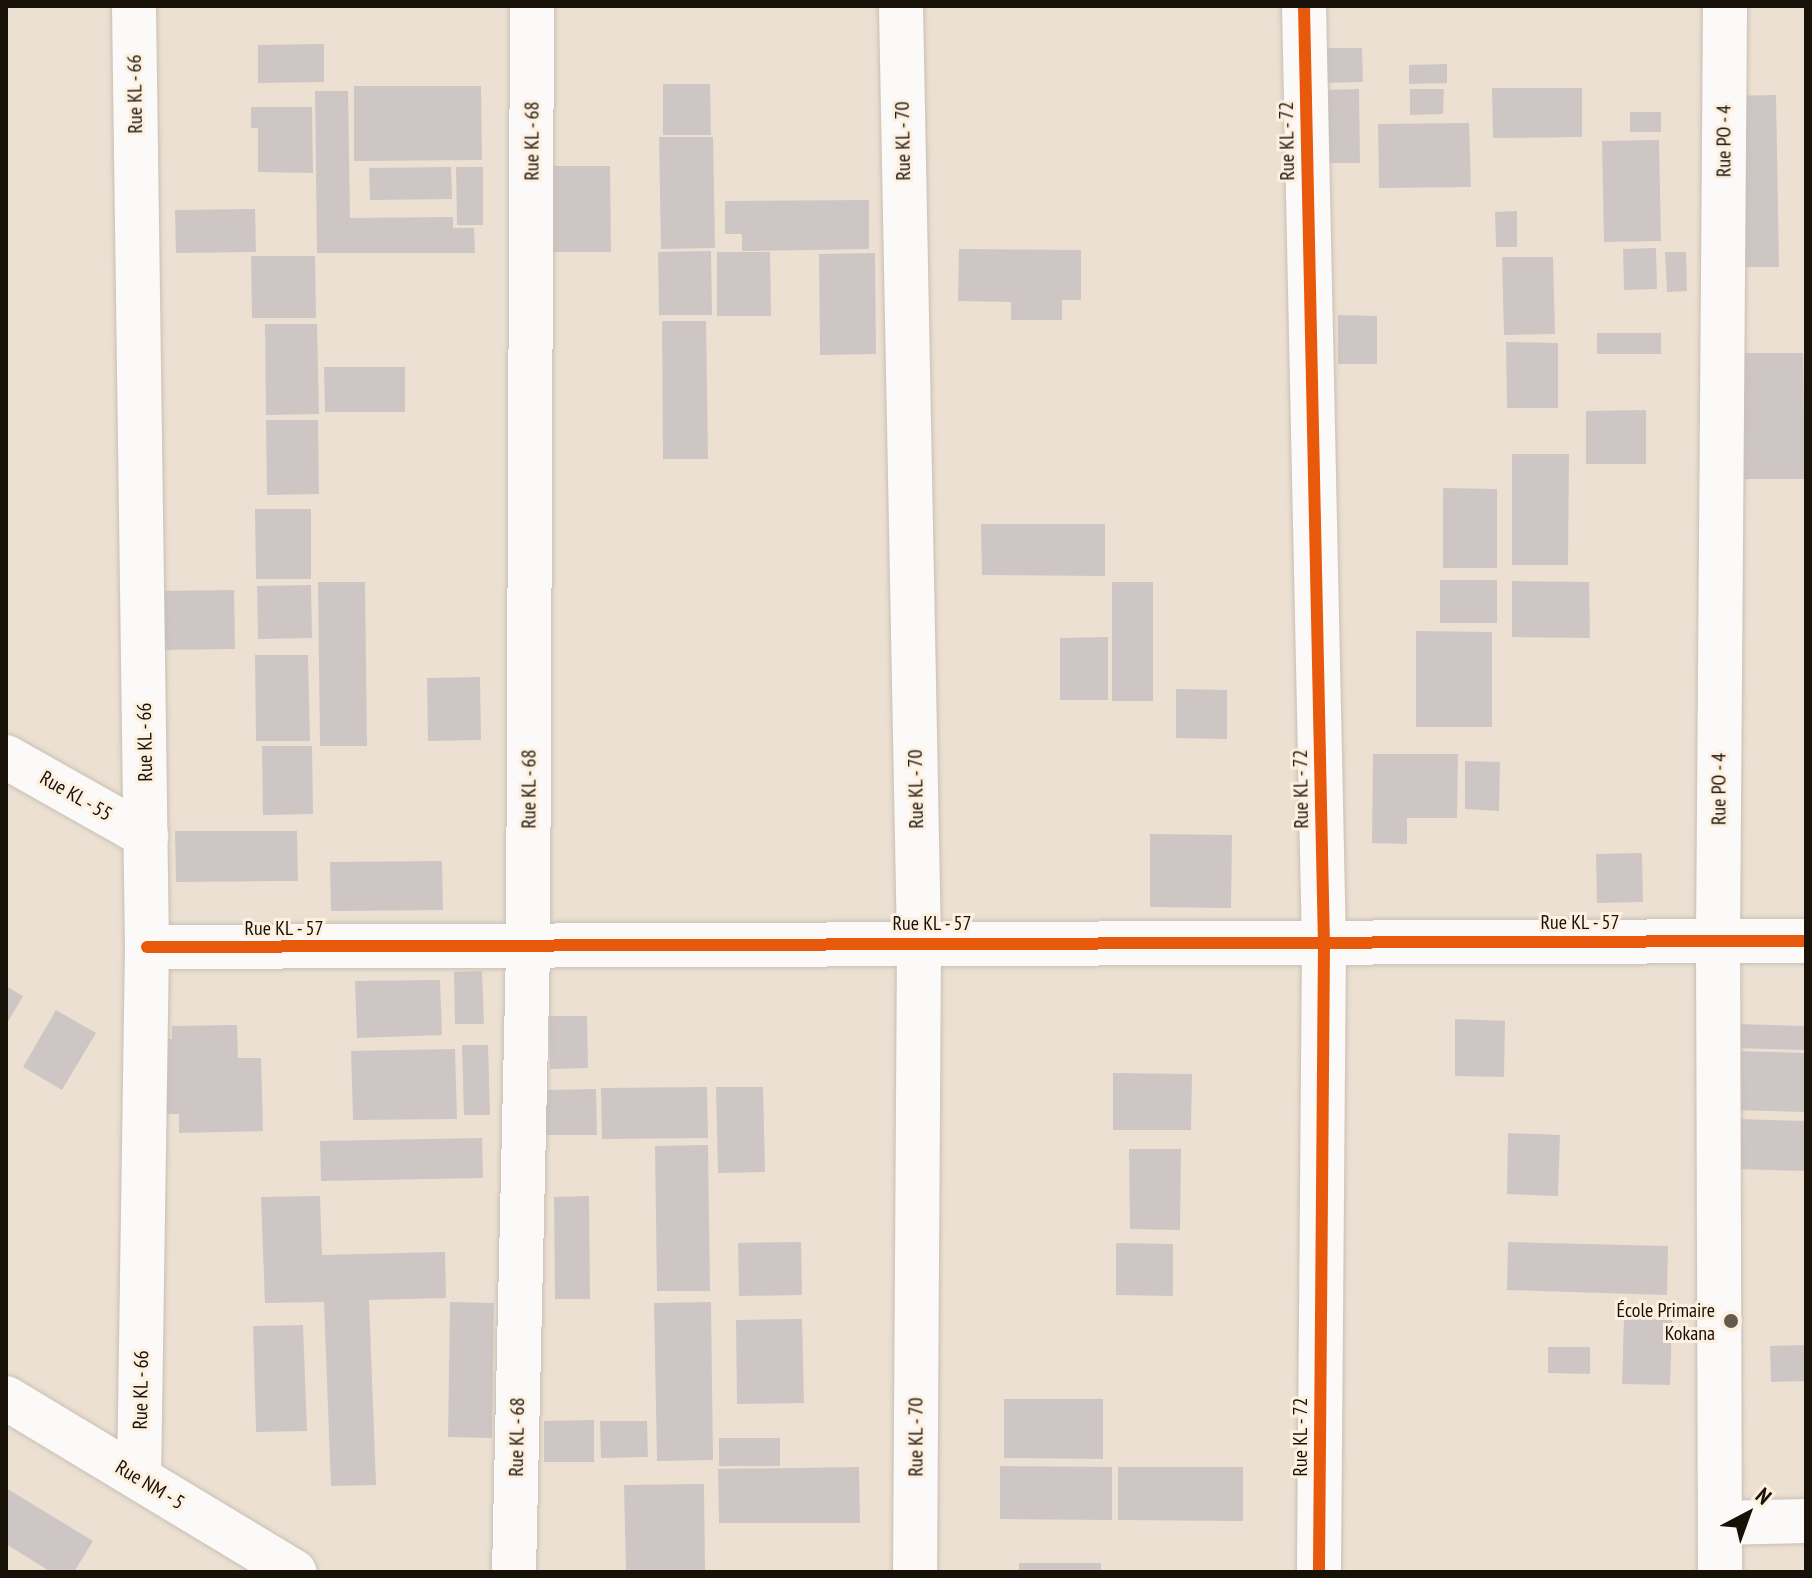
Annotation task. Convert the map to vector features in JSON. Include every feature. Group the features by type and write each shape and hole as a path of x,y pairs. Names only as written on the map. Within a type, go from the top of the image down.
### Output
{"street":[{"name":"Rue KL - 66","path":"134,6 147,947 139,1478"},
{"name":"Rue KL - 68","path":"514,1572 528,949 532,6"},
{"name":"Rue KL - 70","path":"901,6 919,943 915,1572"},
{"name":"Rue KL - 72","path":"1304,6 1324,943 1319,1572"},
{"name":"Rue PO - 4","path":"1720,1572 1718,941 1725,6"},
{"name":"Rue KL - 55","path":"6,757 146,836"},
{"name":"Rue KL - 57","path":"147,947 528,949 919,943 1806,941"},
{"name":"Rue NM - 5","path":"6,1398 295,1572"},
{"path":"1720,1523 1806,1521"}],"building":[{"path":"324,44 324,82 258,83 258,45"},
{"path":"1323,48 1362,48 1363,82 1323,83"},
{"path":"1447,64 1447,83 1409,84 1409,65"},
{"path":"663,84 710,84 711,135 663,135"},
{"path":"354,86 481,86 482,160 354,161"},
{"path":"1492,88 1582,88 1582,137 1493,138"},
{"path":"1359,89 1360,163 1325,163 1324,90"},
{"path":"1410,89 1444,89 1443,114 1410,115"},
{"path":"315,91 348,91 350,218 453,217 453,228 474,228 475,253 317,253"},
{"path":"1776,95 1779,267 1735,267 1732,96"},
{"path":"251,107 312,107 313,173 258,172 258,128 251,128"},
{"path":"1630,112 1661,112 1661,132 1630,132"},
{"path":"1469,123 1471,187 1379,188 1378,124"},
{"path":"659,137 713,137 715,248 661,249"},
{"path":"1659,140 1661,241 1604,242 1602,141"},
{"path":"550,166 610,166 611,252 552,252"},
{"path":"451,167 452,199 370,200 369,168"},
{"path":"456,167 483,167 483,225 457,225"},
{"path":"869,200 869,249 742,251 742,234 725,234 725,201"},
{"path":"255,209 256,252 176,253 175,210"},
{"path":"1517,211 1517,247 1496,247 1495,212"},
{"path":"1656,248 1657,289 1624,290 1623,249"},
{"path":"959,249 1081,250 1081,300 1062,300 1062,320 1011,320 1011,302 958,301"},
{"path":"711,251 712,315 659,315 658,252"},
{"path":"717,252 770,252 771,316 717,316"},
{"path":"1665,252 1686,252 1687,291 1667,292"},
{"path":"875,253 876,354 820,355 819,254"},
{"path":"251,256 315,256 316,318 252,318"},
{"path":"1502,257 1553,257 1555,334 1504,335"},
{"path":"1338,315 1377,316 1377,364 1338,364"},
{"path":"662,321 706,321 708,459 663,459"},
{"path":"265,324 317,324 319,414 266,415"},
{"path":"1597,333 1661,333 1661,354 1597,354"},
{"path":"1506,342 1558,343 1558,408 1507,408"},
{"path":"1736,353 1803,353 1805,479 1737,479"},
{"path":"324,367 405,367 405,412 325,412"},
{"path":"1646,410 1646,464 1586,464 1586,411"},
{"path":"266,420 318,420 319,494 267,495"},
{"path":"1512,454 1569,454 1568,565 1512,565"},
{"path":"1443,488 1497,489 1497,568 1443,568"},
{"path":"255,509 311,509 311,579 256,579"},
{"path":"981,524 1105,524 1105,576 982,575"},
{"path":"1440,580 1497,580 1497,623 1440,623"},
{"path":"1512,581 1589,582 1590,638 1512,637"},
{"path":"318,582 365,582 367,746 320,746"},
{"path":"1112,582 1153,582 1153,701 1112,701"},
{"path":"311,585 312,638 258,639 257,586"},
{"path":"234,590 235,649 157,650 157,591"},
{"path":"1416,631 1492,632 1492,727 1416,727"},
{"path":"1108,637 1108,700 1060,700 1060,638"},
{"path":"255,655 308,655 310,741 256,741"},
{"path":"480,677 481,740 428,741 427,678"},
{"path":"1176,689 1227,690 1227,739 1176,738"},
{"path":"262,746 312,746 313,814 263,815"},
{"path":"1373,754 1458,754 1457,818 1407,818 1407,844 1372,843"},
{"path":"1465,761 1500,762 1499,811 1465,809"},
{"path":"175,831 297,831 298,881 176,882"},
{"path":"1150,834 1232,835 1231,908 1150,907"},
{"path":"1642,853 1643,902 1597,903 1596,854"},
{"path":"442,861 443,910 331,911 330,862"},
{"path":"482,971 484,1024 455,1024 454,972"},
{"path":"440,980 442,1035 357,1038 355,981"},
{"path":"6,986 23,996 6,1025"},
{"path":"56,1010 96,1033 62,1090 23,1067"},
{"path":"549,1016 587,1016 588,1068 550,1069"},
{"path":"1455,1019 1505,1021 1504,1077 1455,1076"},
{"path":"1736,1024 1804,1026 1804,1050 1735,1048"},
{"path":"237,1025 238,1058 261,1058 263,1131 179,1133 179,1114 163,1114 161,1039 172,1039 172,1026"},
{"path":"462,1045 488,1045 490,1115 464,1115"},
{"path":"455,1049 457,1119 353,1120 351,1051"},
{"path":"1735,1051 1806,1053 1806,1112 1734,1110"},
{"path":"1113,1073 1192,1074 1191,1130 1113,1130"},
{"path":"707,1087 708,1138 602,1139 601,1088"},
{"path":"716,1087 763,1087 765,1172 718,1173"},
{"path":"596,1089 597,1135 546,1135 546,1090"},
{"path":"1736,1119 1806,1121 1806,1171 1735,1169"},
{"path":"1508,1133 1560,1135 1558,1196 1507,1194"},
{"path":"482,1138 483,1178 321,1181 320,1141"},
{"path":"708,1145 710,1291 657,1291 655,1146"},
{"path":"1129,1149 1181,1149 1180,1230 1130,1229"},
{"path":"320,1196 322,1255 445,1252 446,1298 369,1300 376,1485 331,1486 324,1302 265,1303 261,1197"},
{"path":"589,1196 590,1299 555,1299 554,1197"},
{"path":"801,1242 802,1295 739,1296 738,1243"},
{"path":"1508,1242 1668,1246 1667,1295 1507,1290"},
{"path":"1116,1243 1173,1244 1173,1296 1116,1295"},
{"path":"450,1302 494,1303 492,1438 448,1437"},
{"path":"711,1302 713,1460 657,1461 654,1303"},
{"path":"1624,1318 1672,1320 1670,1385 1622,1384"},
{"path":"802,1319 804,1403 737,1404 736,1320"},
{"path":"303,1325 307,1431 256,1432 253,1326"},
{"path":"1806,1345 1806,1381 1771,1382 1770,1346"},
{"path":"1548,1347 1590,1347 1590,1374 1548,1373"},
{"path":"1004,1399 1103,1399 1103,1459 1004,1458"},
{"path":"594,1420 594,1462 544,1462 544,1421"},
{"path":"600,1421 647,1421 648,1457 601,1458"},
{"path":"719,1438 780,1438 780,1466 719,1466"},
{"path":"1000,1466 1112,1467 1112,1520 1000,1519"},
{"path":"859,1467 860,1523 719,1523 718,1469"},
{"path":"1118,1467 1243,1467 1243,1521 1118,1520"},
{"path":"704,1484 705,1572 626,1572 624,1485"},
{"path":"6,1488 93,1541 74,1572 51,1572 6,1544"},
{"path":"1019,1563 1101,1563 1101,1572 1019,1572"}],"cycle path":[{"path":"1304,6 1324,943 1319,1572"},
{"path":"147,947 1806,941"}],"place":[{"name":"École Primaire Kokana","path":"1731,1321"}]}
